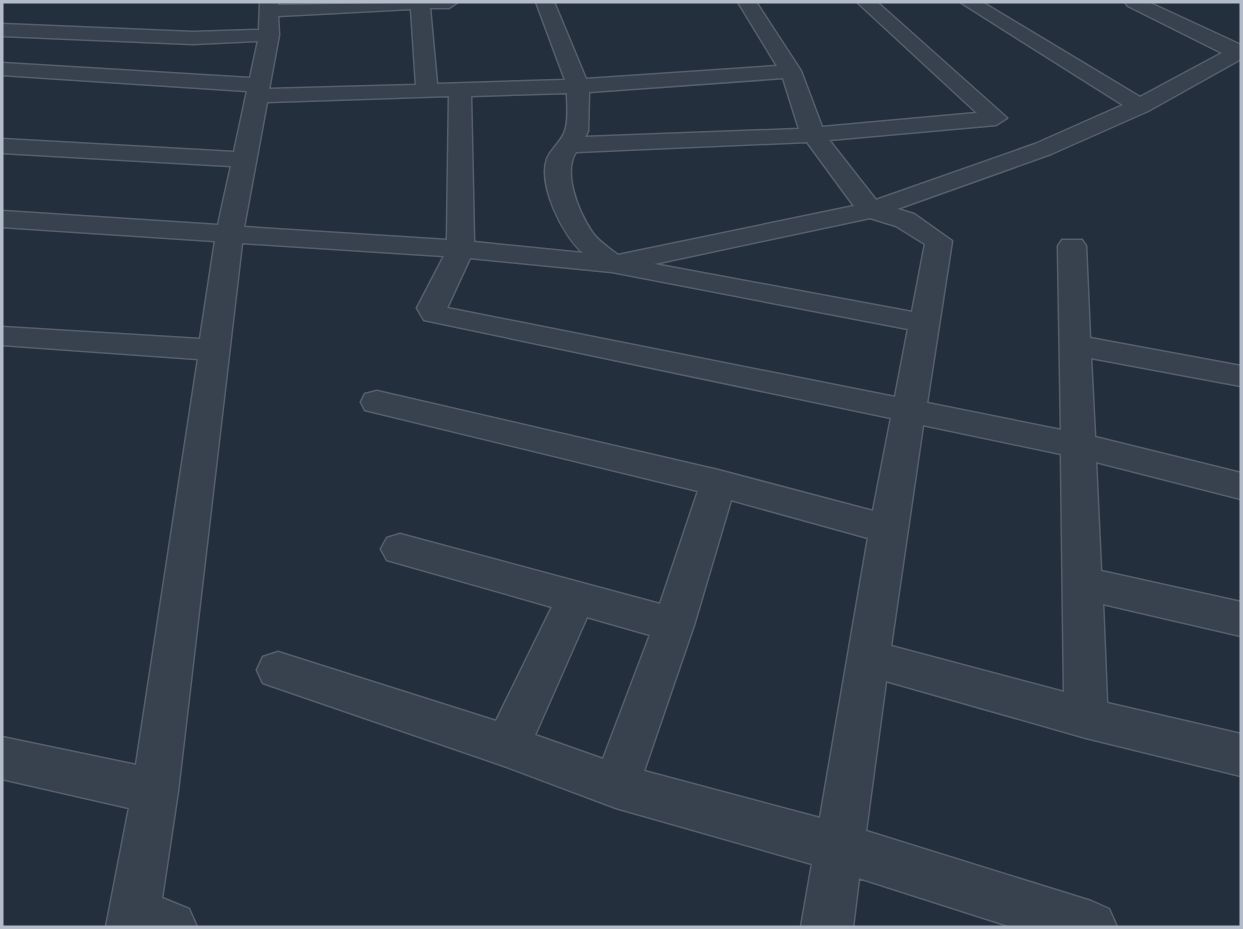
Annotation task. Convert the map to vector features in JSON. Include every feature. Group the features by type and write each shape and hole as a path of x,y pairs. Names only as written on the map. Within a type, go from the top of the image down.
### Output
{"street":[{"path":"147,923 155,791 214,349 230,233 269,35 270,6 449,2"},
{"path":"545,2 578,86 577,131 559,159 559,181 570,216 583,239 612,264"},
{"path":"747,2 791,71 813,135 871,210 905,220 939,242 888,529 827,927"},
{"path":"866,2 996,118 1043,149"},
{"path":"969,2 1140,106"},
{"path":"1134,2 1239,52"},
{"path":"420,3 427,91"},
{"path":"7,34 193,38 269,35"},
{"path":"612,264 871,210 1043,149 1140,106 1239,52"},
{"path":"2,69 258,90 427,91 578,86 791,71"},
{"path":"460,90 461,250 432,308 434,314 1077,445 1241,486"},
{"path":"569,145 813,135 996,118"},
{"path":"2,146 244,160"},
{"path":"2,219 461,250 612,264 923,323"},
{"path":"1072,246 1086,718"},
{"path":"2,336 214,349"},
{"path":"1074,345 1241,376"},
{"path":"377,402 718,483 888,529"},
{"path":"616,786 674,625 718,483"},
{"path":"400,549 674,625"},
{"path":"1082,583 1241,619"},
{"path":"507,746 576,598"},
{"path":"868,658 1086,718 1241,755"},
{"path":"278,670 507,746 616,786 839,847 1091,927"},
{"path":"2,758 155,791"}]}
